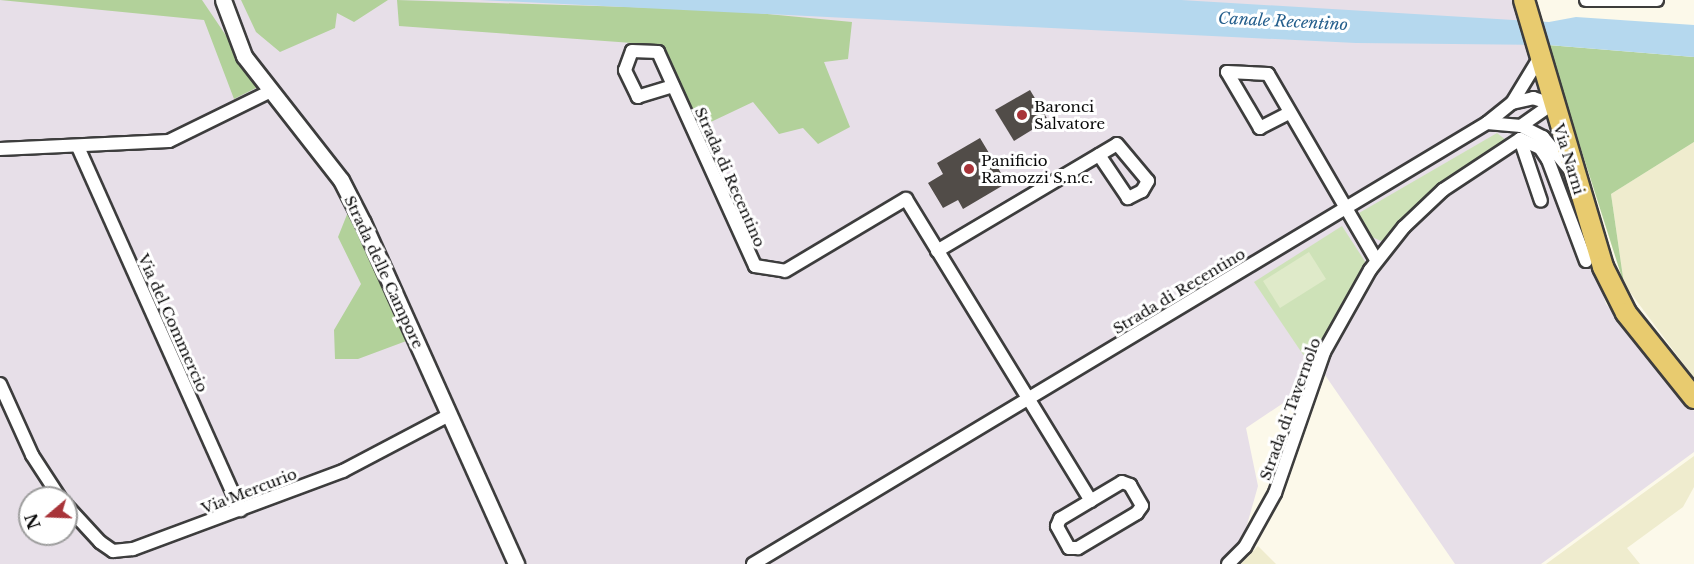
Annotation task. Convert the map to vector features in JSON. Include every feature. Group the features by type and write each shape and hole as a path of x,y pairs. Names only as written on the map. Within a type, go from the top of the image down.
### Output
{"main road":[{"name":"Via Narni","path":"1526,5 1552,104 1603,267 1626,313 1694,398"}],"street":[{"name":"Strada delle Campore","path":"223,0 244,56 269,92 341,180 450,414 516,564"},
{"path":"1586,0 1657,0"},
{"name":"Strada di Recentino","path":"753,564 1487,123 1512,102 1540,57"},
{"path":"1289,113 1260,128 1227,72 1268,74 1344,210 1377,261"},
{"name":"Strada di Recentino","path":"673,86 755,266 785,271 906,199 1091,501"},
{"path":"0,149 169,141 269,92"},
{"path":"1512,102 1533,98 1552,104 1521,133"},
{"path":"1487,123 1543,137 1573,172"},
{"path":"1521,133 1541,201"},
{"path":"1521,133 1540,148 1548,160 1586,261"},
{"name":"Strada di Tavernolo","path":"1228,564 1249,540 1275,493 1324,352 1377,261 1443,190 1521,133"},
{"name":"Via del Commercio","path":"78,147 240,510"},
{"path":"937,251 1100,155"},
{"path":"1,388 32,455 52,486"},
{"name":"Via Mercurio","path":"78,517 113,551 161,541 343,471 450,414"},
{"path":"1122,482 1130,485 1142,506 1078,548 1069,548 1057,526 1060,519 1091,501 1122,482"}],"shaded area":[{"path":"0,0 1512,0 1606,304 1694,411 1694,452 1541,564 1455,564 1325,375 1246,428 1258,486 1245,532 1222,564 0,564"},
{"path":"1694,142 1694,378 1624,284 1611,194"},
{"path":"1694,456 1694,487 1683,507 1627,548 1640,564 1546,564"},
{"path":"1258,546 1276,564 1241,564"}],"green space":[{"path":"0,0 202,0 260,86 234,99 204,20"},
{"path":"241,0 388,0 354,22 337,13 335,28 280,52 256,32"},
{"path":"397,0 726,10 852,22 848,59 824,62 850,127 818,144 803,128 779,134 753,102 696,129 660,45 399,26"},
{"path":"1548,45 1694,57 1694,142 1611,194 1624,284"},
{"path":"1497,133 1506,140 1389,237 1381,241 1363,233 1359,213"},
{"path":"348,212 409,340 358,359 335,359 334,330 361,284 338,237"},
{"path":"1342,226 1366,263 1321,344 1306,359 1254,282"},
{"path":"1309,252 1326,279 1280,308 1263,281"}],"water":[{"name":"Canale Recentino","path":"480,0 1181,0 1549,22 1576,17 1694,25 1694,57 1548,45 1356,43"}],"building":[{"name":"Baronci Salvatore","path":"1030,90 1048,120 1014,141 995,110"},
{"name":"Panificio Ramozzi S.n.c.","path":"980,138 1007,183 963,209 958,200 943,208 928,183 943,174 937,163"}],"place":[{"name":"Baronci Salvatore","path":"1022,115"},
{"name":"Panificio Ramozzi S.n.c.","path":"969,169"}]}
